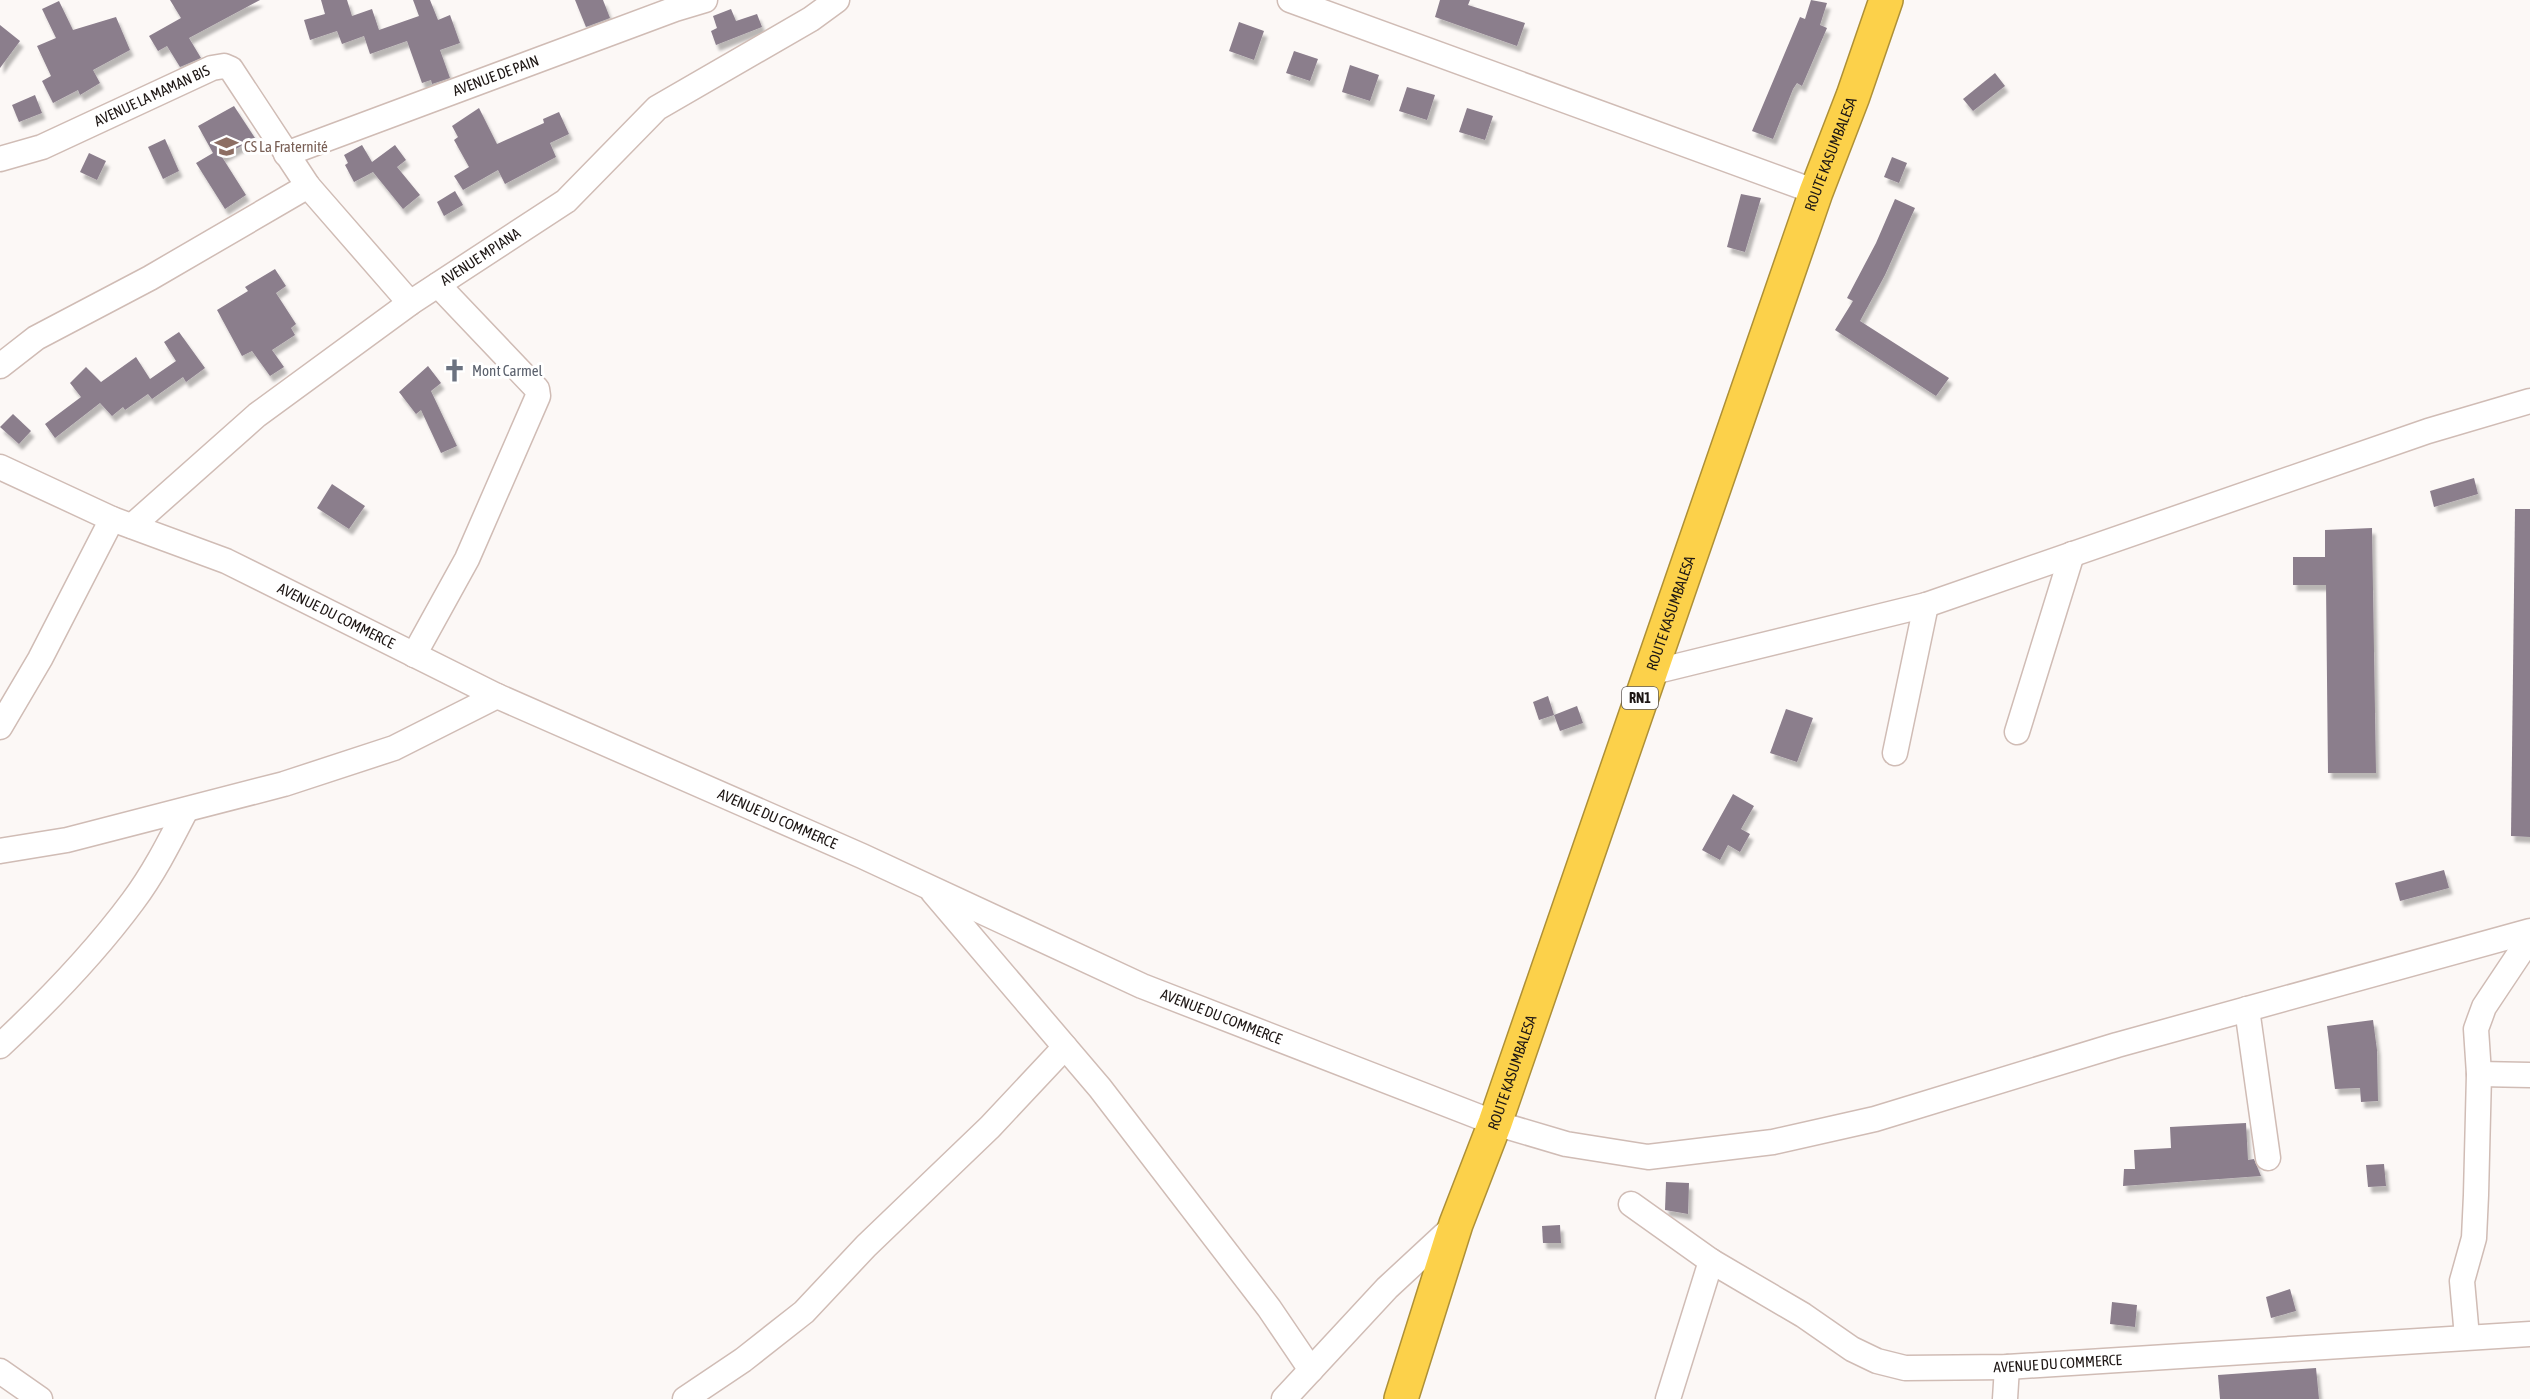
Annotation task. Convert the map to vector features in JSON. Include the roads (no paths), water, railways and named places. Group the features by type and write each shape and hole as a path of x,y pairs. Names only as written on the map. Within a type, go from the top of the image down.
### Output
{"highway":[{"name":"ROUTE KASUMBALESA","path":"1401,1399 1456,1224 1495,1123 1816,192 1853,96 1886,0"}],"street":[{"name":"AVENUE DE PAIN","path":"286,154 544,56 705,0"},
{"name":"AVENUE MPIANA","path":"122,523 257,415 410,303 566,201 657,108 811,20 837,0"},
{"path":"1290,0 1816,192"},
{"name":"AVENUE LA MAMAN BIS","path":"0,159 42,147 212,68 224,66 231,69 308,186 410,303"},
{"path":"0,366 36,338 150,278 308,186"},
{"path":"414,655 467,559 538,396 537,389 438,285"},
{"path":"1649,674 1926,605 2428,431 2530,401"},
{"name":"AVENUE DU COMMERCE","path":"0,467 122,523 226,561 497,696 928,886 1142,986 1495,1123 1566,1144 1648,1157 1773,1142 1875,1119 2116,1045 2530,931"},
{"path":"0,727 122,523"},
{"path":"2017,732 2072,554"},
{"path":"1895,753 1926,605"},
{"path":"0,851 68,840 284,784 394,748 497,696"},
{"path":"0,1047 25,1024 134,900 186,810"},
{"path":"928,886 1100,1088 1269,1308 1311,1370"},
{"path":"2467,1336 2462,1281 2474,1238 2479,1074 2476,1029 2484,1007 2530,938"},
{"path":"2247,1009 2268,1158"},
{"path":"685,1399 743,1360 804,1312 866,1246 990,1127 1065,1047"},
{"path":"2479,1074 2530,1075"},
{"name":"AVENUE DU COMMERCE","path":"1631,1204 1711,1261 1803,1315 1852,1348 1877,1361 1905,1368 1933,1370 2007,1368 2467,1336 2530,1334"},
{"path":"1284,1399 1387,1288 1456,1224"},
{"path":"1668,1399 1711,1261"},
{"path":"2005,1399 2007,1368"},
{"path":"0,1371 40,1399"}],"place":[{"name":"CS La Fraternité","path":"226,147"},
{"name":"Mont Carmel","path":"454,371"}]}
